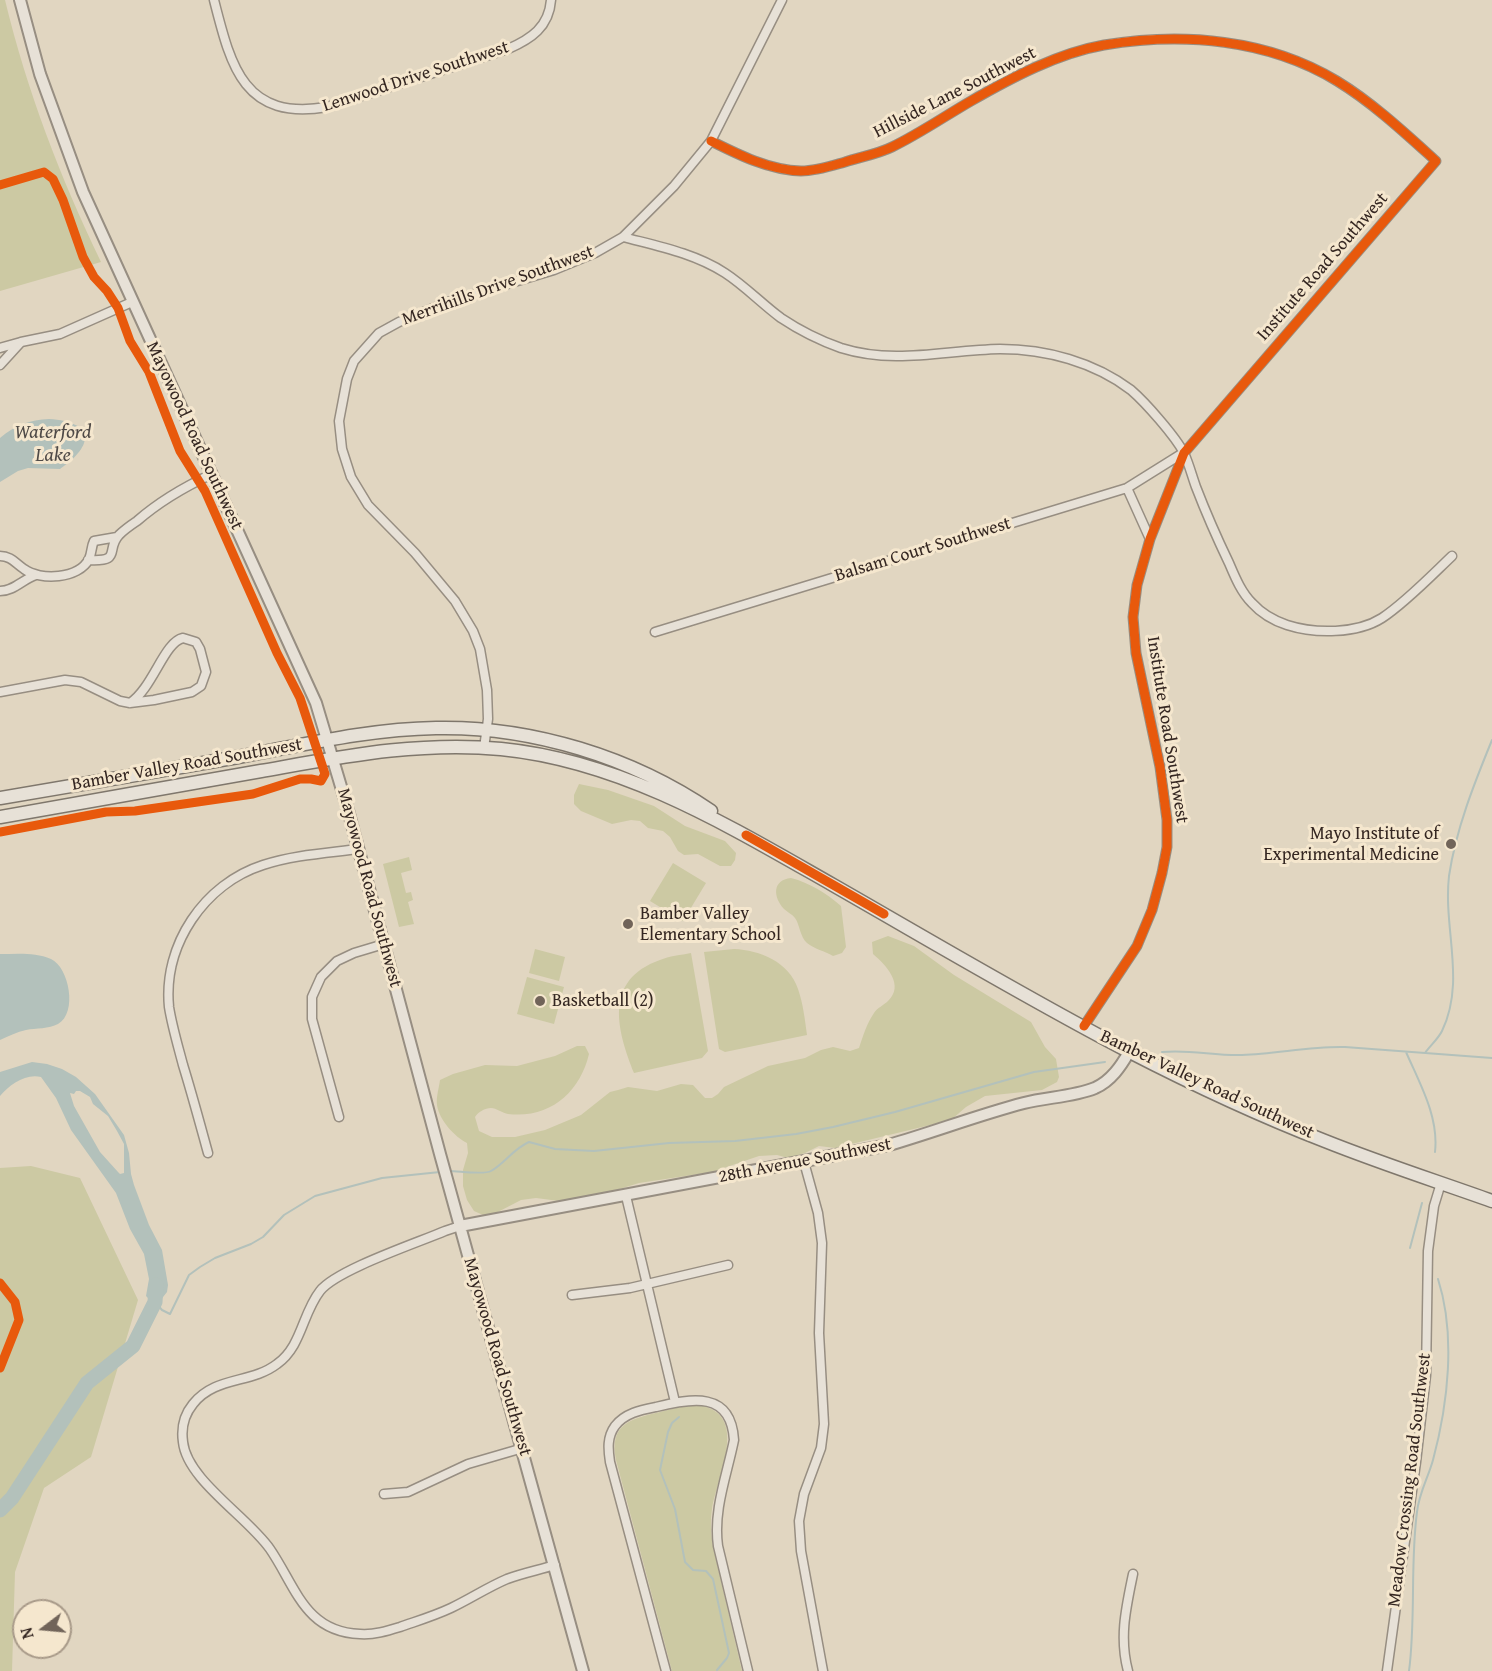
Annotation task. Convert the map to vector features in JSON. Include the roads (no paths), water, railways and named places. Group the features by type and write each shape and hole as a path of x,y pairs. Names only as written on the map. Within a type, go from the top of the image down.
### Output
{"main road":[{"name":"Bamber Valley Road Southwest","path":"0,798 328,740 402,730 436,728 486,730 551,741 607,758 692,798 746,836"},
{"name":"Bamber Valley Road Southwest","path":"0,817 408,748 438,746 484,748 572,762 630,780 663,794 746,836 1129,1052 1278,1121 1374,1160 1492,1201"}],"street":[{"name":"Mayowood Road Southwest","path":"20,0 40,74 83,192 309,685 328,740 583,1671"},
{"name":"Lenwood Drive Southwest","path":"214,0 222,33 235,70 249,89 264,102 285,109 305,111 327,107 527,41 537,32 548,16 551,0"},
{"name":"Merrihills Drive Southwest","path":"484,748 489,706 480,649 473,631 455,601 415,553 368,505 351,477 342,449 339,422 347,380 354,361 365,346 389,327 448,302 554,270 623,237 674,186 711,141 782,0"},
{"name":"Hillside Lane Southwest","path":"711,141 736,154 776,168 802,171 825,168 892,147 988,91 1062,57 1103,45 1152,40 1197,39 1232,43 1273,53 1337,81 1392,121 1436,161"},
{"name":"Institute Road Southwest","path":"1083,1026 1137,946 1152,910 1167,847 1167,820 1160,767 1136,653 1133,617 1137,585 1150,539 1184,453 1436,161"},
{"path":"623,237 671,249 706,262 726,273 781,317 811,335 841,348 875,356 894,357 999,349 1026,350 1079,362 1108,375 1132,392 1160,421 1184,453 1209,520 1241,588 1262,612 1284,624 1322,631 1366,625 1382,618 1452,556"},
{"path":"0,348 54,336 132,302"},
{"path":"0,364 21,342"},
{"name":"Balsam Court Southwest","path":"655,632 1127,488 1184,453"},
{"path":"88,560 94,541 117,537 167,497 212,474"},
{"path":"1127,488 1150,539"},
{"path":"0,591 11,589 24,579 36,575 57,576 69,573 88,560 103,560 110,557 113,554 117,537"},
{"path":"0,556 13,559 27,571 36,575"},
{"path":"0,692 58,680 72,680 89,685 120,701 130,703 192,692 201,686 205,676 205,667 196,642 183,638 172,643 145,689 130,703"},
{"path":"208,1153 171,1017 169,978 181,938 195,914 210,897 239,875 275,862 358,849"},
{"path":"339,1117 312,1019 312,997 321,977 337,961 384,944"},
{"name":"28th Avenue Southwest","path":"460,1226 888,1145 1001,1109 1045,1097 1081,1092 1097,1087 1120,1067 1129,1052"},
{"path":"804,1162 818,1213 822,1243 819,1333 824,1424 821,1448 804,1494 799,1521 801,1551 823,1671"},
{"name":"Meadow Crossing Road Southwest","path":"1387,1671 1424,1386 1428,1251 1434,1206 1441,1183"},
{"path":"626,1196 675,1402"},
{"path":"460,1226 331,1280 316,1296 295,1345 280,1362 263,1372 213,1387 198,1398 185,1419 182,1433 184,1452 197,1474 264,1541 296,1596 308,1611 321,1622 344,1632 371,1634 413,1623 448,1609 509,1578 555,1565"},
{"path":"572,1295 647,1285 728,1265"},
{"path":"666,1671 608,1447 610,1434 623,1418 634,1412 698,1399 713,1403 724,1412 732,1425 734,1440 716,1527 718,1546 748,1671"},
{"path":"384,1494 408,1492 468,1464 523,1448"},
{"path":"1128,1671 1123,1653 1123,1624 1133,1574"}],"water":[{"name":"Waterford Lake","path":"49,419 64,421 82,430 85,436 80,451 60,469 28,468 0,482 0,438 23,424"},
{"path":"0,954 39,955 57,964 69,990 68,1010 58,1024 47,1028 30,1029 0,1040"},
{"path":"32,1062 62,1069 76,1077 95,1094 124,1135 134,1185 149,1225 162,1250 168,1285 167,1292 156,1306 146,1296 149,1279 144,1254 130,1229 116,1193 71,1130 56,1098 41,1077 35,1076 18,1081 0,1096 0,1072","holes":["80,1091 90,1097 93,1104 108,1116 124,1144 124,1173 120,1174 100,1152 74,1106 70,1093"]}],"waterway":[{"path":"1425,1053 1442,1031 1449,1012 1453,974 1448,896 1449,876 1461,824 1492,740"},
{"path":"1162,1052 1242,1055 1345,1047 1492,1058"},
{"path":"1406,1052 1431,1113 1435,1152"},
{"path":"449,1171 477,1173 491,1171 518,1148 529,1142 555,1149 594,1151 669,1143 735,1141 796,1134 895,1112 1034,1072 1105,1062"},
{"path":"156,1303 170,1314 189,1275 215,1258 263,1237 284,1215 315,1196 382,1178 440,1172"},
{"path":"1410,1248 1422,1203"},
{"path":"1409,1671 1417,1512 1443,1416 1448,1370 1447,1323 1438,1279"},
{"path":"0,1510 12,1498 87,1383 133,1346 155,1302 156,1285"},
{"path":"679,1417 672,1423 668,1432 660,1470 675,1509 685,1562 693,1570 706,1571 713,1579 729,1653 717,1670"}],"place":[{"name":"Mayo Institute of Experimental Medicine","path":"1451,844"},
{"name":"Bamber Valley Elementary School","path":"628,924"},
{"name":"Basketball (2)","path":"540,1001"}]}
